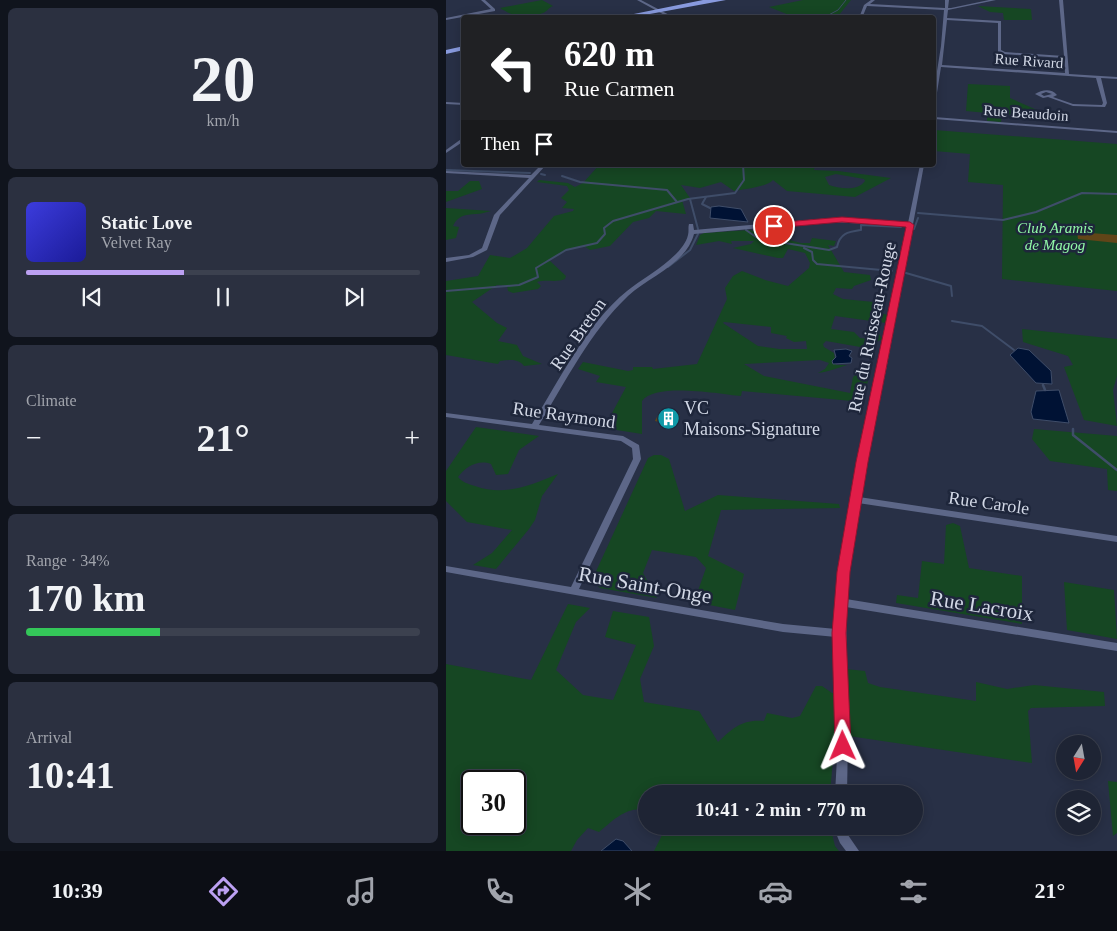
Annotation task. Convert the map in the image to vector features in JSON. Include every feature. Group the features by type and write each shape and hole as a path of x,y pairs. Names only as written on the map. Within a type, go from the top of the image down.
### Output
{"main road":[{"path":"643,15 711,0"},
{"path":"636,15 723,0"},
{"path":"446,51 461,48"}],"street":[{"path":"467,15 494,10 483,0"},
{"path":"639,0 668,15"},
{"path":"861,15 866,5 873,0"},
{"path":"936,86 947,0"},
{"path":"866,5 946,9 994,0"},
{"path":"1061,0 1067,74"},
{"path":"446,19 461,16"},
{"path":"945,19 1000,22 999,50 1002,52 1066,58"},
{"name":"Rue Rivard","path":"939,66 1117,78"},
{"path":"1050,97 1073,105 1104,105 1098,76"},
{"path":"446,103 461,104"},
{"name":"Rue Beaudoin","path":"936,118 1117,132"},
{"path":"446,152 461,140"},
{"path":"446,146 452,147"},
{"path":"446,260 471,256 484,249 497,215 542,167"},
{"name":"Rue du Ruisseau-Rouge","path":"841,785 843,733 839,633 844,572 856,500 922,167"},
{"path":"446,172 532,177"},
{"path":"691,225 693,232 830,220 910,225"},
{"name":"Rue Breton","path":"534,427 606,316 627,294 681,253 693,232"},
{"name":"Rue Raymond","path":"446,415 622,439 633,443 638,451 637,459 573,592"},
{"name":"Rue Carole","path":"856,500 1117,538"},
{"name":"Rue Saint-Onge","path":"446,569 790,629 839,633"},
{"name":"Rue Lacroix","path":"842,602 1117,647"},
{"path":"844,835 851,849"}],"green space":[{"path":"542,0 553,6 543,13 535,15 514,15 500,8"},
{"path":"803,0 851,0 839,15 789,15 769,7"},
{"path":"978,6 1031,9 1032,20 1004,20 1003,13 990,12"},
{"path":"968,84 1010,86 1010,98 1055,118 1002,114 1001,122 987,121 987,113 966,111"},
{"path":"936,130 1117,144 1117,291 1002,279 1003,185 968,182 970,154 936,151"},
{"path":"597,167 815,167 814,170 891,178 855,197 787,191 773,180 761,186 734,191 721,182 700,188 681,185 690,198 682,200 686,214 656,211 649,218 633,222 610,246 590,250 584,246 569,249 549,260 566,276 565,279 537,282 541,286 538,289 513,293 508,291 507,286 497,285 472,302 497,323 507,328 498,341 517,345 523,356 542,364 524,366 522,363 510,360 500,361 498,364 446,355 446,281 478,276 490,255 510,258 527,248 554,216 573,211 574,209 562,208 567,202 561,198 569,190 567,186 537,182 539,180 568,183 575,187 583,183","holes":["836,174 864,179 865,181 853,188 843,188 829,185 825,177"]},
{"path":"470,181 479,181 482,189 446,202 446,191 458,191"},
{"path":"446,208 491,211 465,215 460,218 453,226 459,227 456,238 446,240"},
{"path":"750,230 801,243 810,243 812,238 836,241 834,246 828,245 844,272 870,275 871,280 854,286 852,289 836,288 833,294 843,299 874,302 879,312 887,315 886,323 835,316 831,329 854,332 860,338 868,339 865,331 876,328 882,339 866,348 826,341 823,344 824,347 834,353 836,365 847,365 818,373 825,369 829,363 820,360 744,364 764,376 850,393 853,377 860,371 870,372 863,402 742,391 741,396 688,391 660,392 649,395 642,401 642,434 604,428 626,387 596,382 600,376 578,369 583,362 628,371 633,370 633,367 652,367 653,369 697,364 727,299 725,288 733,276 742,271 788,286 809,268 810,263 805,253 788,249 783,258 778,258 733,248 751,244 754,241 731,241 732,244 719,241 696,245 700,235 704,233","holes":["723,323 771,327 771,333 787,336 786,338 794,342 806,341 807,349 779,349 758,346"]},
{"path":"1022,329 1117,339 1117,376 1113,390 1117,426 1084,420 1064,367 1073,365 1068,356 1023,342"},
{"path":"476,427 539,436 519,450 508,474 496,475 491,464 477,463 468,467 458,477 463,482 486,489 507,490 528,486 558,474 542,496 535,520 496,569 473,565 492,553 512,530 467,522 446,501 446,471"},
{"path":"1034,429 1117,436 1117,491 1108,490 1107,469 1050,461 1032,439"},
{"path":"654,455 661,455 669,459 685,511 718,495 839,504 840,508 721,510 708,556 744,574 735,610 694,602 706,568 696,557 652,550 643,573 657,598 600,588 595,584 593,578 648,458"},
{"path":"953,523 960,526 969,568 1022,576 1022,624 896,603 897,595 918,598 922,561 944,564 946,525"},
{"path":"1064,582 1114,590 1117,639 1067,630"},
{"path":"568,604 590,608 576,622 556,670 583,695 613,700 636,645 605,637 613,611 649,617 654,646 640,679 644,702 699,711 718,742 744,723 764,721 767,713 792,718 800,716 816,686 822,686 832,693 847,693 846,669 865,671 868,683 880,687 976,701 976,682 1007,689 1034,685 1104,692 1105,706 1031,708 1028,711 1032,763 835,734 831,785 638,785 638,809 621,815 599,832 588,828 577,840 571,851 446,851 446,664 531,680"},
{"path":"1108,781 1117,782 1117,833 1113,836"},
{"path":"662,835 832,835 835,846 839,851 654,851"}],"water":[{"path":"719,206 741,209 748,222 710,218 711,207"},
{"path":"1018,348 1029,350 1051,371 1052,384 1036,383 1010,355"},
{"path":"846,349 852,351 849,356 852,358 851,363 833,364 832,361 836,357 834,350"},
{"path":"1059,390 1069,423 1033,419 1031,412 1036,391"},
{"path":"616,839 623,841 632,851 601,851"}],"building":[{"name":"Club Aramis de Magog","path":"1077,232 1117,235 1117,243 1078,239"},
{"name":"VC Maisons-Signature","path":"660,411 680,415 675,424 655,421"}],"waterway":[{"path":"829,15 838,10 846,0"},
{"path":"446,291 519,285 538,277 536,268 566,250 597,243 605,234 604,228 613,221 688,199 735,193 744,180 743,167"},
{"path":"446,170 530,173"},
{"path":"541,174 545,175"},
{"path":"562,176 580,182 667,190 677,202"},
{"path":"918,213 1003,220 1036,212 1082,193 1117,194"},
{"path":"706,197 702,204 710,208"},
{"path":"690,199 698,229"},
{"path":"914,229 918,218"},
{"path":"746,230 756,237 766,240 829,250 837,247 838,242 845,234 861,230 861,225 901,227"},
{"path":"668,267 690,250 698,234"},
{"path":"804,248 812,252 813,260 817,264 892,271"},
{"path":"906,273 951,286 952,296"},
{"path":"952,321 982,326 1014,350"},
{"path":"1043,385 1045,390"},
{"path":"1073,429 1073,435 1117,470"}],"place":[{"name":"VC Maisons-Signature","path":"668,418"}],"route":[{"path":"774,226 842,220 910,225 883,370 862,462 844,572 839,633 843,746"}]}
